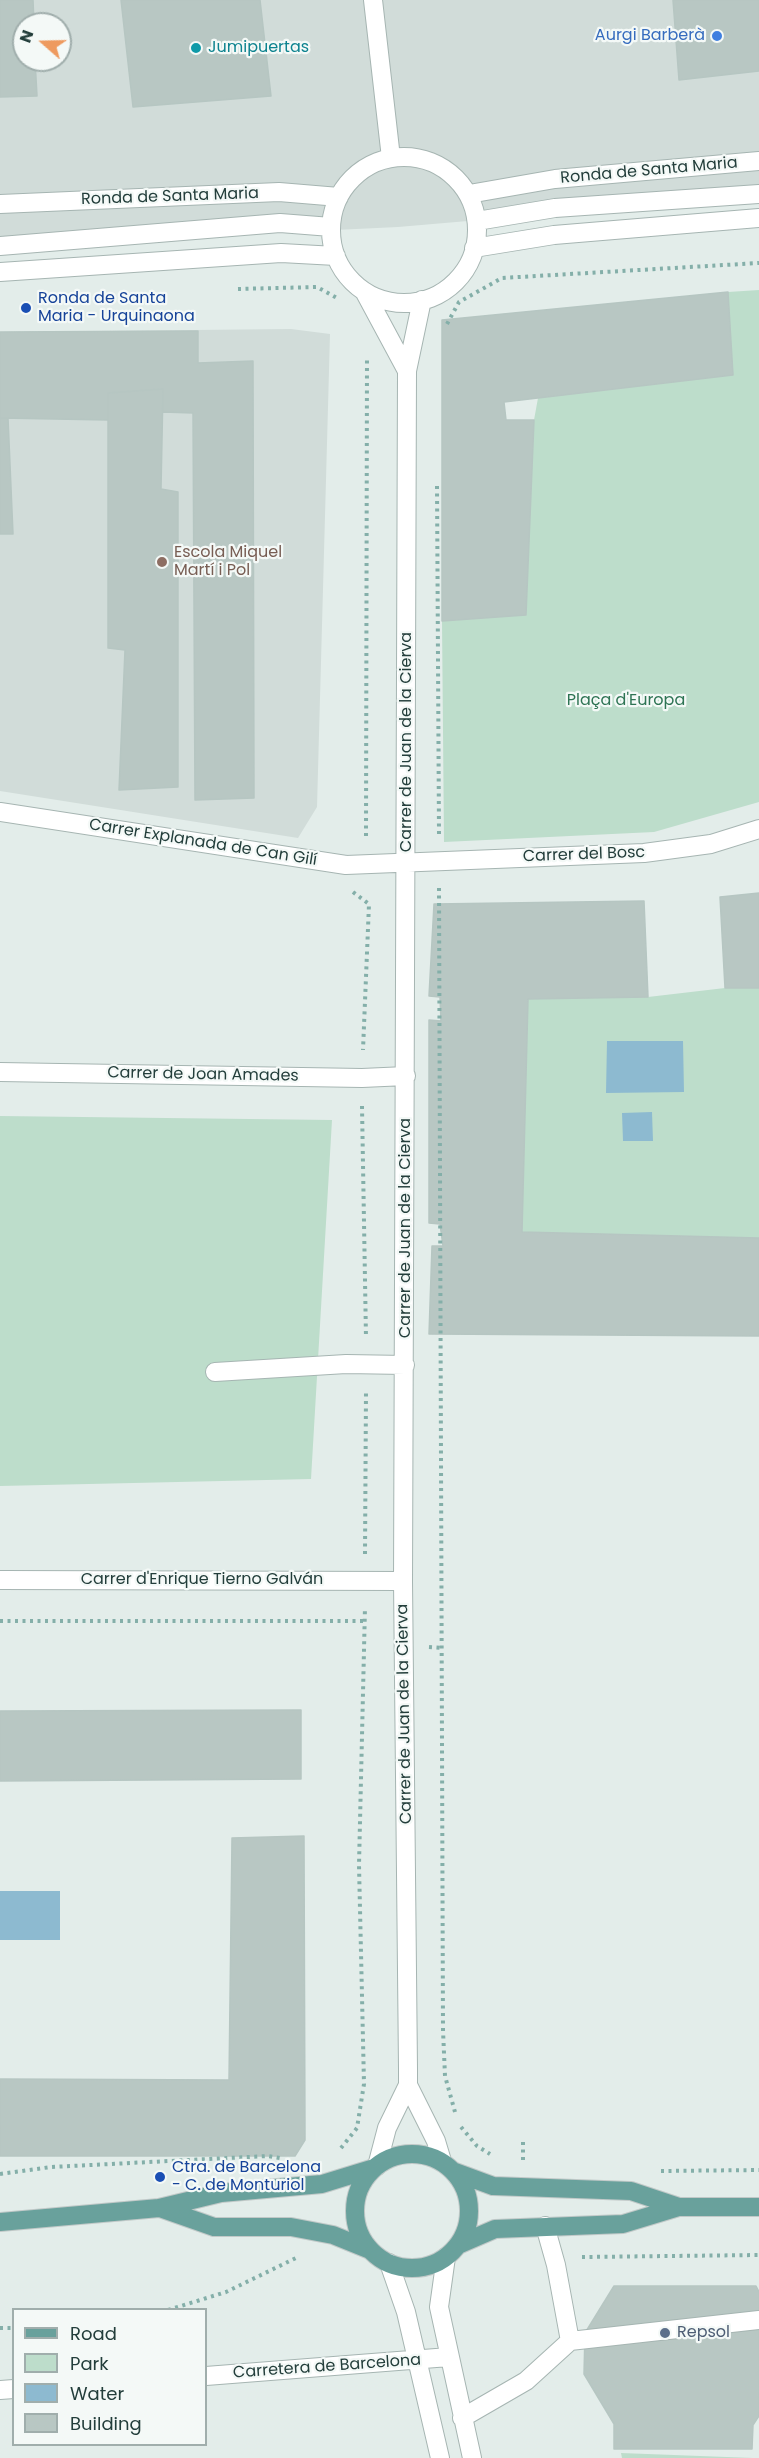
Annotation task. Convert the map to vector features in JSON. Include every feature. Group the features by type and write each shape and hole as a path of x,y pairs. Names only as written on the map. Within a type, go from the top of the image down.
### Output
{"main road":[{"path":"0,2222 159,2208 221,2193 322,2184 375,2167 400,2154 420,2153 449,2167 503,2187 631,2192 679,2207"},
{"path":"370,2250 360,2234 356,2204 359,2190 375,2167"},
{"path":"449,2167 470,2200 466,2232 452,2251"},
{"path":"159,2208 214,2227 291,2227 333,2235 370,2250 389,2264 408,2268 428,2266 495,2229 623,2224 679,2207 759,2207"}],"street":[{"path":"374,0 391,158"},
{"path":"409,156 430,161 452,174 469,194 477,221 474,248 466,269 452,285 422,300 398,303 364,291 348,276 336,256 331,226 339,197 355,176 374,163 409,156"},
{"name":"Ronda de Santa Maria","path":"469,194 555,179 759,161"},
{"name":"Ronda de Santa Maria","path":"0,204 279,192 339,197"},
{"name":"Ronda de Santa Maria","path":"477,221 555,208 759,194"},
{"path":"474,248 554,235 759,218"},
{"name":"Ronda de Santa Maria","path":"0,246 280,223 331,226"},
{"path":"0,272 281,253 336,256"},
{"name":"Carrer de Juan de la Cierva","path":"364,291 407,371"},
{"name":"Carrer de Juan de la Cierva","path":"375,2167 387,2128 408,2085 404,1581 407,371 422,300"},
{"name":"Carrer Explanada de Can Gilí","path":"0,812 346,865 407,864"},
{"name":"Carrer del Bosc","path":"407,864 644,853 711,844 759,829"},
{"name":"Carrer de Joan Amades","path":"0,1072 362,1078 406,1076"},
{"path":"215,1372 405,1365"},
{"name":"Carrer d'Enrique Tierno Galván","path":"0,1580 404,1581"},
{"name":"Carrer de Juan de la Cierva","path":"408,2085 449,2167"},
{"path":"545,2226 556,2265 570,2341"},
{"path":"452,2251 439,2307 472,2458"},
{"path":"389,2264 406,2312 440,2458"},
{"path":"462,2418 526,2381 570,2341 759,2320"},
{"name":"Carretera de Barcelona","path":"207,2376 418,2362 449,2357"}],"path":[{"path":"238,289 317,287 348,304"},
{"path":"332,2154 340,2150 357,2128 364,2084 359,1865 365,1621 366,1365 362,1078 369,904 346,887 346,840 367,836 366,346"},
{"path":"0,1621 365,1621"},
{"path":"443,1648 443,2030 445,2076 456,2114"},
{"path":"460,2124 477,2146"},
{"path":"523,2141 523,2164"},
{"path":"0,2174 74,2166 268,2156 291,2160"}],"shaded area":[{"path":"0,0 759,0 759,196 398,227 0,246"},
{"name":"Escola Miquel Martí i Pol","path":"291,329 330,334 317,807 298,838 0,791 0,332"}],"green space":[{"name":"Plaça d'Europa","path":"759,290 759,802 654,832 444,842 442,621 526,615 534,420 538,398 733,375 728,292"},
{"path":"725,988 759,988 759,1238 522,1232 528,999 648,997"},
{"path":"0,1116 332,1120 311,1479 0,1486"},
{"path":"621,2453 753,2458 622,2458"}],"water":[{"path":"607,1041 683,1041 684,1092 606,1093"},
{"path":"652,1112 653,1141 623,1141 622,1113"},
{"path":"0,1891 60,1891 60,1940 0,1940"}],"building":[{"path":"0,0 33,0 34,12 12,12 12,72 36,72 37,96 0,97"},
{"name":"Jumipuertas","path":"121,0 260,0 271,96 133,107"},
{"name":"Aurgi Barberà","path":"673,0 759,0 759,71 679,80"},
{"path":"728,292 733,375 504,402 506,420 534,420 526,615 442,621 442,320"},
{"path":"198,331 198,363 253,361 254,798 195,800 193,413 163,412 163,389 108,393 108,420 0,418 0,332"},
{"path":"163,389 161,489 178,492 178,787 119,790 125,650 108,648 108,393"},
{"path":"0,418 8,418 13,534 0,534"},
{"path":"759,893 759,988 725,988 720,897"},
{"path":"644,901 648,997 528,999 522,1232 759,1238 759,1336 429,1334 432,1246 443,1246 440,1224 429,1223 429,1020 441,1021 440,997 429,996 434,904"},
{"path":"301,1710 301,1779 0,1781 0,1711"},
{"path":"304,1836 305,2140 295,2156 0,2156 0,2079 229,2080 232,1838"},
{"path":"614,2286 756,2286 759,2292 759,2416 753,2425 752,2449 614,2449 614,2424 584,2374 585,2333"}],"place":[{"name":"Aurgi Barberà","path":"717,36"},
{"name":"Jumipuertas","path":"196,48"},
{"name":"Ronda de Santa Maria - Urquinaona","path":"26,308"},
{"name":"Escola Miquel Martí i Pol","path":"162,562"},
{"name":"Ctra. de Barcelona - C. de Monturiol","path":"160,2177"},
{"name":"Repsol","path":"665,2333"}]}
